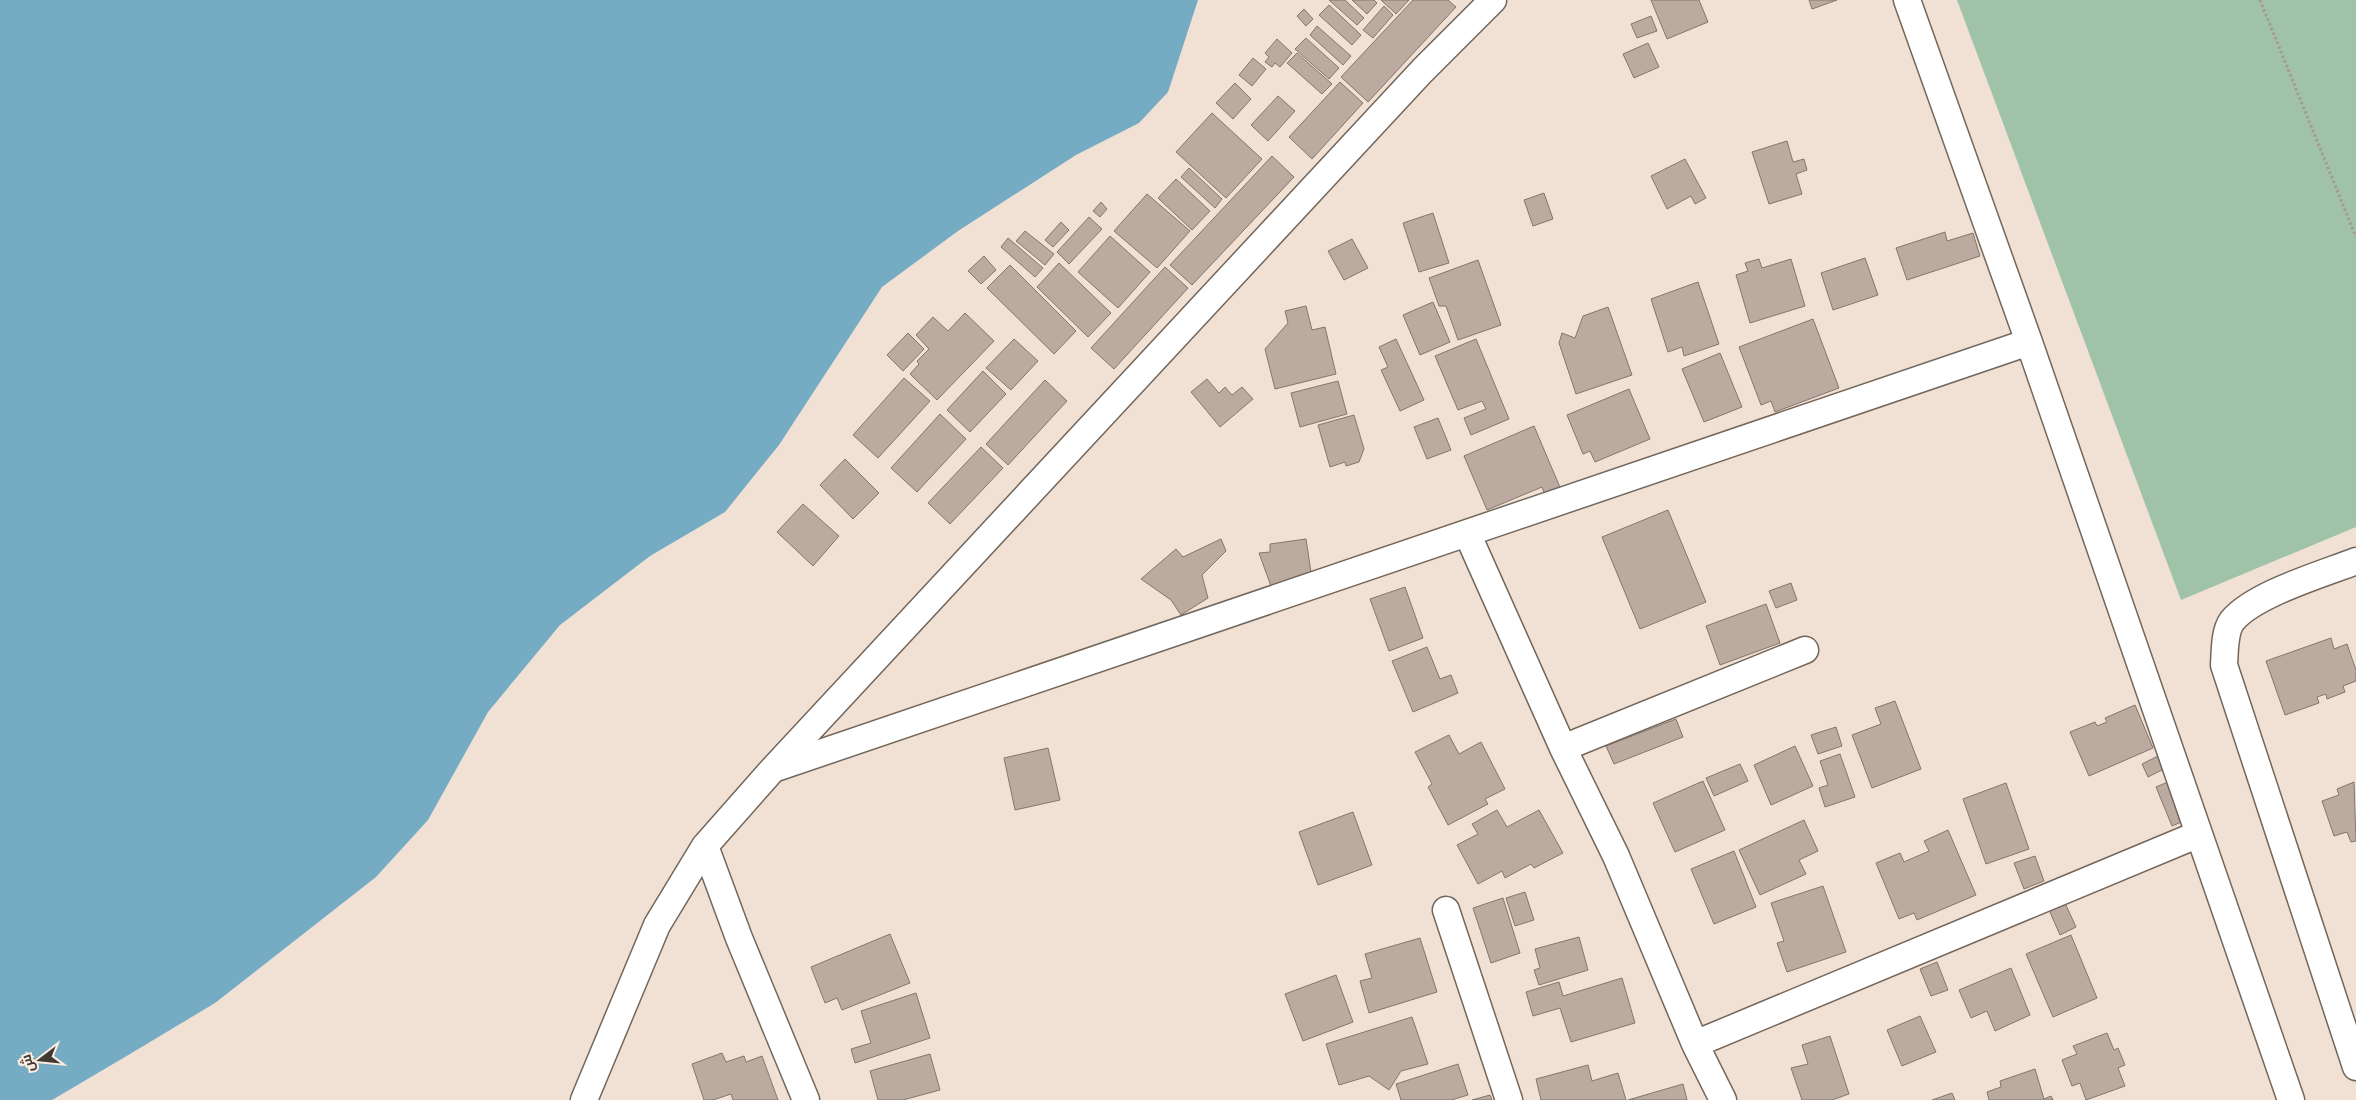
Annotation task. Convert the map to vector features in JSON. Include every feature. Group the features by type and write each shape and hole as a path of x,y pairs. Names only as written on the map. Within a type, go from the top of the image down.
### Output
{"street":[{"path":"584,1100 657,925 705,846 773,769 1422,71 1493,0"},
{"path":"1907,0 2029,342 2291,1100"},
{"path":"773,769 2029,342"},
{"path":"1467,533 1563,748 1616,856 1695,1044 1723,1100"},
{"path":"2356,561 2271,595 2245,609 2231,622 2225,644 2224,666 2351,1033 2356,1068"},
{"path":"1563,748 1805,650"},
{"path":"1695,1044 2199,834"},
{"path":"705,846 739,938 806,1100"},
{"path":"1446,910 1510,1100"}],"path":[{"path":"2260,0 2356,237"}],"green space":[{"path":"1957,0 2356,0 2356,527 2181,600"}],"water":[{"path":"0,0 1198,0 1168,92 1139,123 1076,155 958,231 882,287 779,445 725,512 650,556 560,625 488,712 428,820 376,877 215,1003 52,1100 0,1100"}],"building":[{"path":"1329,0 1345,0 1364,18 1357,25"},
{"path":"1352,0 1374,0 1377,3 1367,14"},
{"path":"1381,0 1409,0 1396,14"},
{"path":"1413,0 1448,0 1456,7 1368,102 1341,77"},
{"path":"1651,0 1699,0 1708,22 1667,39"},
{"path":"1809,0 1837,0 1812,9"},
{"path":"1329,5 1361,35 1352,45 1319,15"},
{"path":"1384,6 1393,15 1373,38 1363,30"},
{"path":"1304,9 1313,19 1306,26 1297,16"},
{"path":"1651,16 1657,31 1637,38 1631,24"},
{"path":"1317,26 1351,56 1343,65 1310,35"},
{"path":"1306,38 1339,68 1329,79 1295,49"},
{"path":"1277,39 1292,53 1280,67 1275,63 1272,67 1265,62 1269,57 1265,53"},
{"path":"1648,43 1659,67 1634,78 1623,54"},
{"path":"1297,53 1332,84 1322,94 1287,63"},
{"path":"1253,58 1266,69 1252,86 1239,75"},
{"path":"1340,82 1363,103 1312,159 1289,137"},
{"path":"1235,83 1251,99 1233,119 1216,103"},
{"path":"1278,96 1295,111 1268,141 1251,125"},
{"path":"1212,113 1262,159 1226,198 1176,152"},
{"path":"1787,141 1793,162 1804,159 1807,170 1796,174 1802,194 1769,204 1752,152"},
{"path":"1272,156 1294,177 1192,285 1170,265"},
{"path":"1685,159 1706,198 1695,204 1691,196 1667,209 1651,176"},
{"path":"1189,168 1222,199 1215,208 1181,177"},
{"path":"1176,179 1210,211 1192,230 1158,198"},
{"path":"1544,193 1553,219 1533,226 1524,200"},
{"path":"1147,194 1190,231 1157,268 1114,231"},
{"path":"1101,202 1107,209 1100,217 1093,211"},
{"path":"1433,213 1449,263 1419,272 1403,223"},
{"path":"1089,217 1102,229 1069,264 1057,252"},
{"path":"1061,222 1069,230 1053,247 1045,240"},
{"path":"1025,231 1054,254 1045,265 1016,241"},
{"path":"1945,232 1947,241 1973,233 1980,256 1907,280 1896,248"},
{"path":"1110,236 1150,272 1118,308 1078,272"},
{"path":"1008,238 1043,268 1035,277 1001,247"},
{"path":"1352,239 1368,268 1344,280 1328,251"},
{"path":"984,256 996,270 981,284 968,271"},
{"path":"1865,258 1878,295 1833,310 1821,273"},
{"path":"1759,259 1762,268 1791,259 1805,306 1750,323 1736,275 1748,271 1745,263"},
{"path":"1478,260 1501,325 1458,340 1446,306 1439,306 1429,278"},
{"path":"1059,263 1111,313 1088,337 1037,287"},
{"path":"1010,265 1076,331 1054,354 987,288"},
{"path":"1165,267 1188,288 1114,369 1091,348"},
{"path":"1698,282 1719,344 1684,356 1682,347 1668,352 1651,299"},
{"path":"1433,302 1450,342 1420,355 1403,315"},
{"path":"1306,306 1312,330 1325,327 1336,374 1275,389 1265,349 1288,323 1285,311"},
{"path":"1608,307 1632,375 1576,394 1559,343 1562,333 1575,338 1583,316"},
{"path":"965,313 994,341 937,400 910,374 919,364 917,361 929,349 916,335 933,317 948,331"},
{"path":"1813,319 1839,388 1775,412 1771,401 1761,405 1739,347"},
{"path":"908,333 924,349 903,371 887,355"},
{"path":"1014,339 1038,361 1011,390 986,368"},
{"path":"1396,339 1424,400 1400,411 1381,370 1388,367 1379,347"},
{"path":"1476,339 1509,419 1471,435 1464,418 1486,409 1482,401 1458,410 1435,356"},
{"path":"1720,353 1742,407 1704,422 1682,369"},
{"path":"983,371 1006,394 970,432 947,410"},
{"path":"904,378 930,401 878,458 853,435"},
{"path":"1207,379 1219,393 1225,387 1232,395 1242,387 1253,399 1220,427 1191,392"},
{"path":"1045,380 1067,401 1008,465 986,444"},
{"path":"1338,381 1347,414 1300,427 1291,393"},
{"path":"1629,389 1650,439 1595,462 1590,451 1583,454 1567,415"},
{"path":"940,414 966,439 917,492 891,468"},
{"path":"1354,415 1364,449 1359,462 1346,466 1345,462 1330,467 1318,425"},
{"path":"1438,418 1451,450 1427,459 1414,427"},
{"path":"1534,426 1562,492 1546,498 1542,487 1487,510 1464,456"},
{"path":"981,447 1003,468 950,524 928,503"},
{"path":"845,459 879,493 853,519 820,485"},
{"path":"803,504 839,536 813,566 777,532"},
{"path":"1668,510 1706,602 1640,629 1602,537"},
{"path":"1221,539 1226,551 1202,575 1208,598 1181,615 1171,600 1141,579 1176,549 1183,557"},
{"path":"1306,539 1311,572 1272,589 1259,553 1270,552 1270,544"},
{"path":"1791,583 1797,600 1776,608 1769,591"},
{"path":"1405,587 1423,638 1389,651 1370,599"},
{"path":"1766,604 1780,643 1720,665 1706,626"},
{"path":"2331,638 2334,649 2347,644 2356,670 2356,681 2343,686 2345,692 2327,699 2326,694 2317,697 2319,703 2285,715 2266,661"},
{"path":"1427,647 1440,679 1451,675 1458,693 1413,712 1392,661"},
{"path":"1895,701 1921,769 1872,788 1852,735 1881,724 1875,708"},
{"path":"2135,705 2153,748 2089,776 2070,732 2095,722 2097,726 2107,722 2105,718"},
{"path":"1676,719 1683,737 1614,764 1606,746"},
{"path":"1836,727 1842,746 1818,754 1811,735"},
{"path":"1449,735 1459,754 1481,742 1505,789 1485,799 1488,804 1448,825 1428,787 1432,784 1415,752"},
{"path":"1795,746 1813,786 1771,805 1754,765"},
{"path":"1048,748 1060,800 1015,810 1004,758"},
{"path":"1840,754 1855,797 1825,807 1819,788 1828,785 1820,761"},
{"path":"2162,754 2168,767 2148,777 2142,764"},
{"path":"1740,764 1748,781 1714,796 1706,778"},
{"path":"2175,779 2191,818 2172,826 2156,787"},
{"path":"1703,781 1725,830 1675,852 1653,803"},
{"path":"2354,782 2356,841 2351,842 2347,832 2334,836 2322,801 2339,795 2337,789"},
{"path":"2006,783 2029,849 1986,864 1963,799"},
{"path":"1497,810 1507,827 1539,810 1563,853 1534,868 1531,864 1505,878 1502,871 1478,884 1457,845 1478,834 1472,824"},
{"path":"1353,812 1372,865 1318,885 1299,832"},
{"path":"1804,820 1818,851 1799,860 1806,874 1760,895 1739,850"},
{"path":"1948,830 1976,895 1917,920 1914,913 1899,919 1876,863 1900,853 1904,862 1929,851 1924,841"},
{"path":"1734,851 1756,907 1714,924 1691,869"},
{"path":"2035,856 2044,881 2024,889 2014,863"},
{"path":"1823,886 1846,952 1787,972 1777,943 1784,941 1771,903"},
{"path":"1525,892 1534,920 1515,926 1506,898"},
{"path":"1503,898 1520,953 1491,963 1473,908"},
{"path":"2065,903 2076,927 2060,935 2049,910"},
{"path":"890,934 910,983 842,1010 837,998 825,1003 811,967"},
{"path":"2071,935 2097,998 2053,1017 2026,954"},
{"path":"1579,937 1588,970 1539,985 1534,970 1540,968 1535,949"},
{"path":"1420,938 1437,992 1369,1013 1360,981 1372,978 1365,954"},
{"path":"1937,962 1948,990 1931,996 1920,969"},
{"path":"2011,968 2030,1015 1995,1031 1987,1011 1971,1018 1959,990"},
{"path":"1336,975 1353,1022 1303,1041 1285,994"},
{"path":"1622,978 1635,1023 1571,1042 1560,1008 1533,1016 1526,992 1559,982 1563,996"},
{"path":"916,993 930,1038 855,1063 851,1049 871,1043 861,1011"},
{"path":"1920,1016 1936,1052 1902,1066 1887,1030"},
{"path":"1412,1017 1428,1064 1401,1071 1389,1090 1369,1076 1339,1085 1326,1044"},
{"path":"2107,1033 2114,1050 2118,1048 2125,1065 2118,1068 2125,1086 2086,1100 2080,1083 2072,1086 2062,1060 2077,1054 2073,1046"},
{"path":"1830,1036 1849,1094 1832,1100 1802,1100 1791,1068 1808,1064 1802,1045"},
{"path":"722,1053 726,1062 744,1056 746,1062 762,1056 778,1100 733,1100 731,1094 713,1100 704,1100 692,1064"},
{"path":"930,1054 940,1090 903,1100 878,1100 870,1071"},
{"path":"1458,1064 1468,1095 1451,1100 1401,1100 1396,1084"},
{"path":"1588,1065 1592,1081 1618,1073 1626,1100 1541,1100 1536,1079"},
{"path":"2035,1069 2044,1099 2051,1096 2053,1100 1989,1100 1987,1092 2001,1087 2000,1081"},
{"path":"1683,1084 1687,1100 1628,1100"},
{"path":"1952,1093 1955,1100 1932,1100"},
{"path":"1490,1095 1492,1100 1472,1100"}]}
